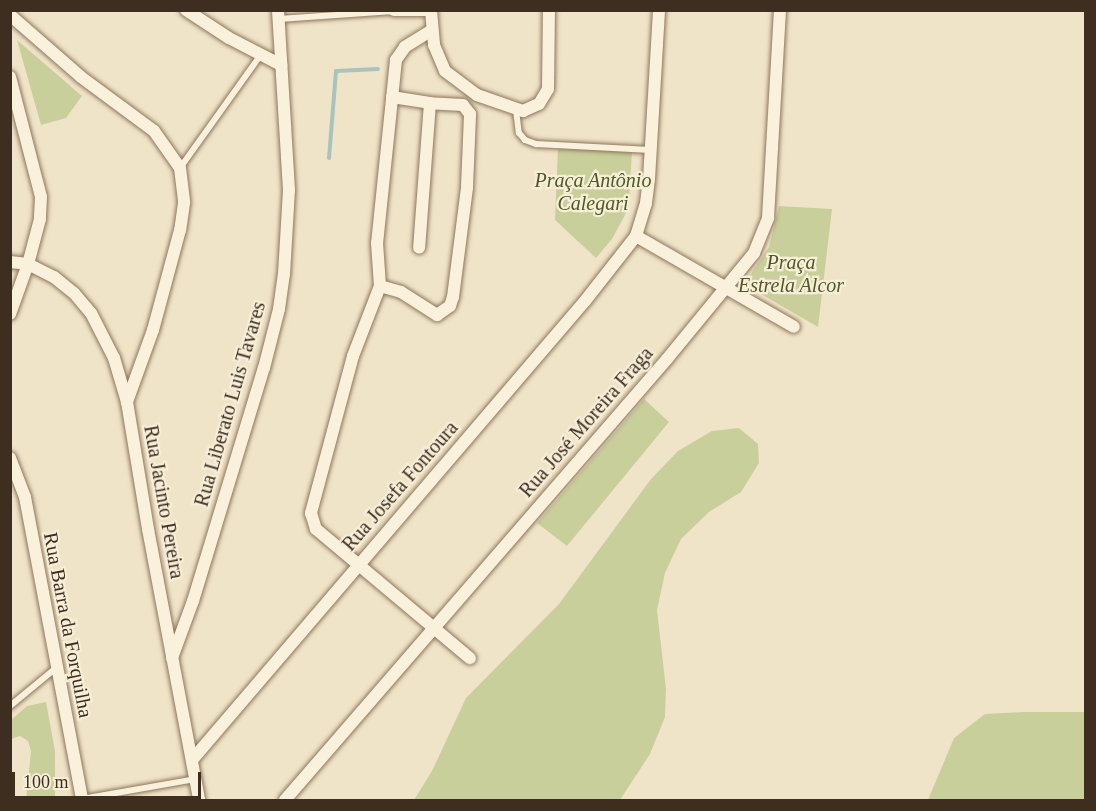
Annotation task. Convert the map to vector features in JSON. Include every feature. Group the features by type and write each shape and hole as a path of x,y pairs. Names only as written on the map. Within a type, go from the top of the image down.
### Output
{"street":[{"path":"186,10 260,56 281,65"},
{"path":"394,11 425,10"},
{"path":"431,10 432,30 438,59 453,79 477,95 516,110 532,109 539,104 548,89 549,10"},
{"path":"659,10 652,150 646,203 636,236 794,327"},
{"name":"Rua José Moreira Fraga","path":"285,801 754,253 768,218 780,10"},
{"path":"10,15 81,77 154,131 180,168 184,203 180,230 153,330 127,402"},
{"name":"Rua Liberato Luis Tavares","path":"172,658 193,601 264,368 279,309 284,274 289,190 279,15"},
{"path":"432,30 405,46 396,60 377,243 380,286 353,356 311,506 316,529 470,658"},
{"path":"10,77 41,197 40,219 28,264 10,315"},
{"path":"380,286 402,292 437,315 450,306 467,187 470,114 463,105 430,104 392,97"},
{"path":"419,248 430,104"},
{"name":"Rua Josefa Fontoura","path":"192,760 585,301 636,236"},
{"name":"Rua Jacinto Pereira","path":"10,262 28,264 54,277 75,293 91,313 114,358 127,402 199,801"},
{"name":"Rua Barra da Forquilha","path":"10,458 25,497 82,800"}],"lane":[{"path":"279,15 394,11"},
{"path":"180,168 260,56"},
{"path":"516,110 519,133 525,140 536,144 652,150"},
{"path":"10,706 56,668"},
{"path":"82,800 196,779"}],"green space":[{"path":"17,40 82,96 66,118 41,125"},
{"name":"Praça Antônio Calegari","path":"558,147 632,151 629,201 625,215 612,239 596,258 555,220"},
{"name":"Praça Estrela Alcor","path":"779,206 832,209 818,327 744,284 769,247"},
{"path":"644,399 669,422 567,546 537,523"},
{"path":"739,428 758,444 759,463 741,492 709,512 681,539 665,573 657,610 666,689 665,717 650,754 620,800 414,800 432,771 466,698 559,604 651,479 678,451 712,431"},
{"path":"46,702 55,751 55,800 26,800 31,751 28,741 20,736 11,739 11,720 27,706"},
{"path":"1085,712 1085,800 928,800 954,738 985,714"}],"waterway":[{"path":"329,158 336,71 378,69"}]}
